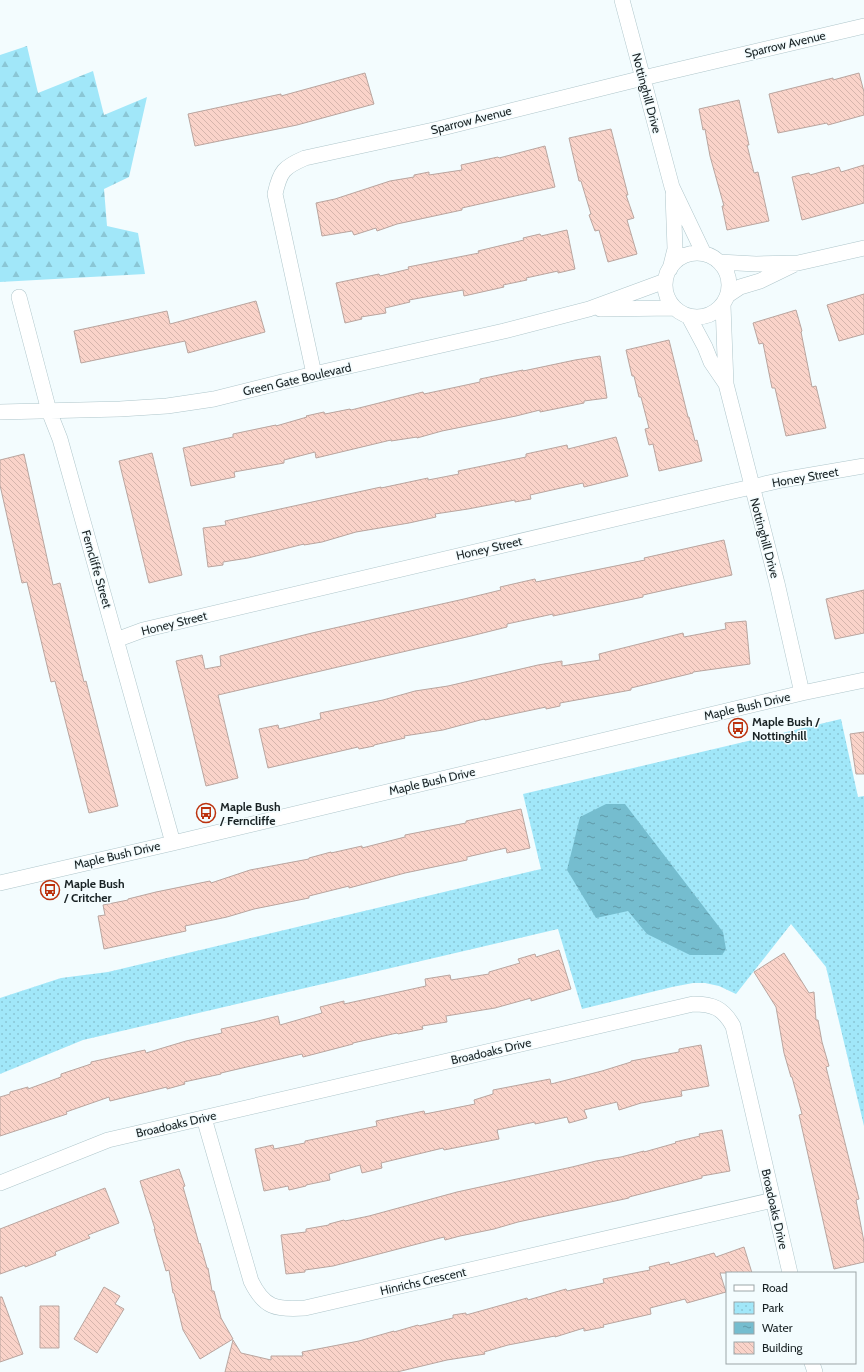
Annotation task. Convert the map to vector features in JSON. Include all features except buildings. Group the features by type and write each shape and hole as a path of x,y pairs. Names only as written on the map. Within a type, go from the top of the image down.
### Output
{"street":[{"name":"Nottinghill Drive","path":"622,0 672,187 704,254"},
{"name":"Sparrow Avenue","path":"314,374 275,194 279,178 289,165 305,158 444,127 864,26"},
{"name":"Nottinghill Drive","path":"668,275 675,249 672,187"},
{"path":"798,263 760,281 740,287 725,300 716,311 708,316 690,317 674,308 667,296 668,275 676,261 685,256 704,254 719,262 756,264 798,263 864,248"},
{"path":"719,262 728,277 729,286 725,300"},
{"name":"Green Gate Boulevard","path":"0,412 120,409 167,406 214,399 314,374 504,331 589,309 668,275"},
{"name":"Ferncliffe Street","path":"19,297 49,411 60,439 174,843"},
{"name":"Nottinghill Drive","path":"725,300 726,384 777,583 802,693"},
{"name":"Green Gate Boulevard","path":"589,309 674,308"},
{"name":"Nottinghill Drive","path":"690,317 711,362 726,384"},
{"name":"Honey Street","path":"116,640 143,630 782,480 864,466"},
{"name":"Maple Bush Drive","path":"0,882 174,843 802,693 864,680"},
{"name":"Broadoaks Drive","path":"0,1183 108,1140 693,1004 706,1004 718,1008 727,1016 733,1026 790,1272"},
{"name":"Hinrichs Crescent","path":"204,1118 250,1281 257,1295 270,1305 287,1309 305,1308 772,1200"}],"green space":[{"path":"27,46 38,93 93,71 104,115 147,97 129,177 104,189 107,226 138,233 145,274 0,282 0,55"},
{"path":"841,719 858,797 864,796 864,1126 826,967 791,924 736,994 719,986 705,983 693,983 582,1009 558,929 83,1040 0,1074 0,998 61,978 108,972 541,869 523,794"}],"water":[{"path":"606,804 625,804 723,932 726,949 722,955 690,955 647,934 628,911 596,918 567,870 580,817"}],"place":[{"name":"Maple Bush / Nottinghill","path":"738,728"},
{"name":"Maple Bush / Ferncliffe","path":"206,813"},
{"name":"Maple Bush / Critcher","path":"50,890"}]}
